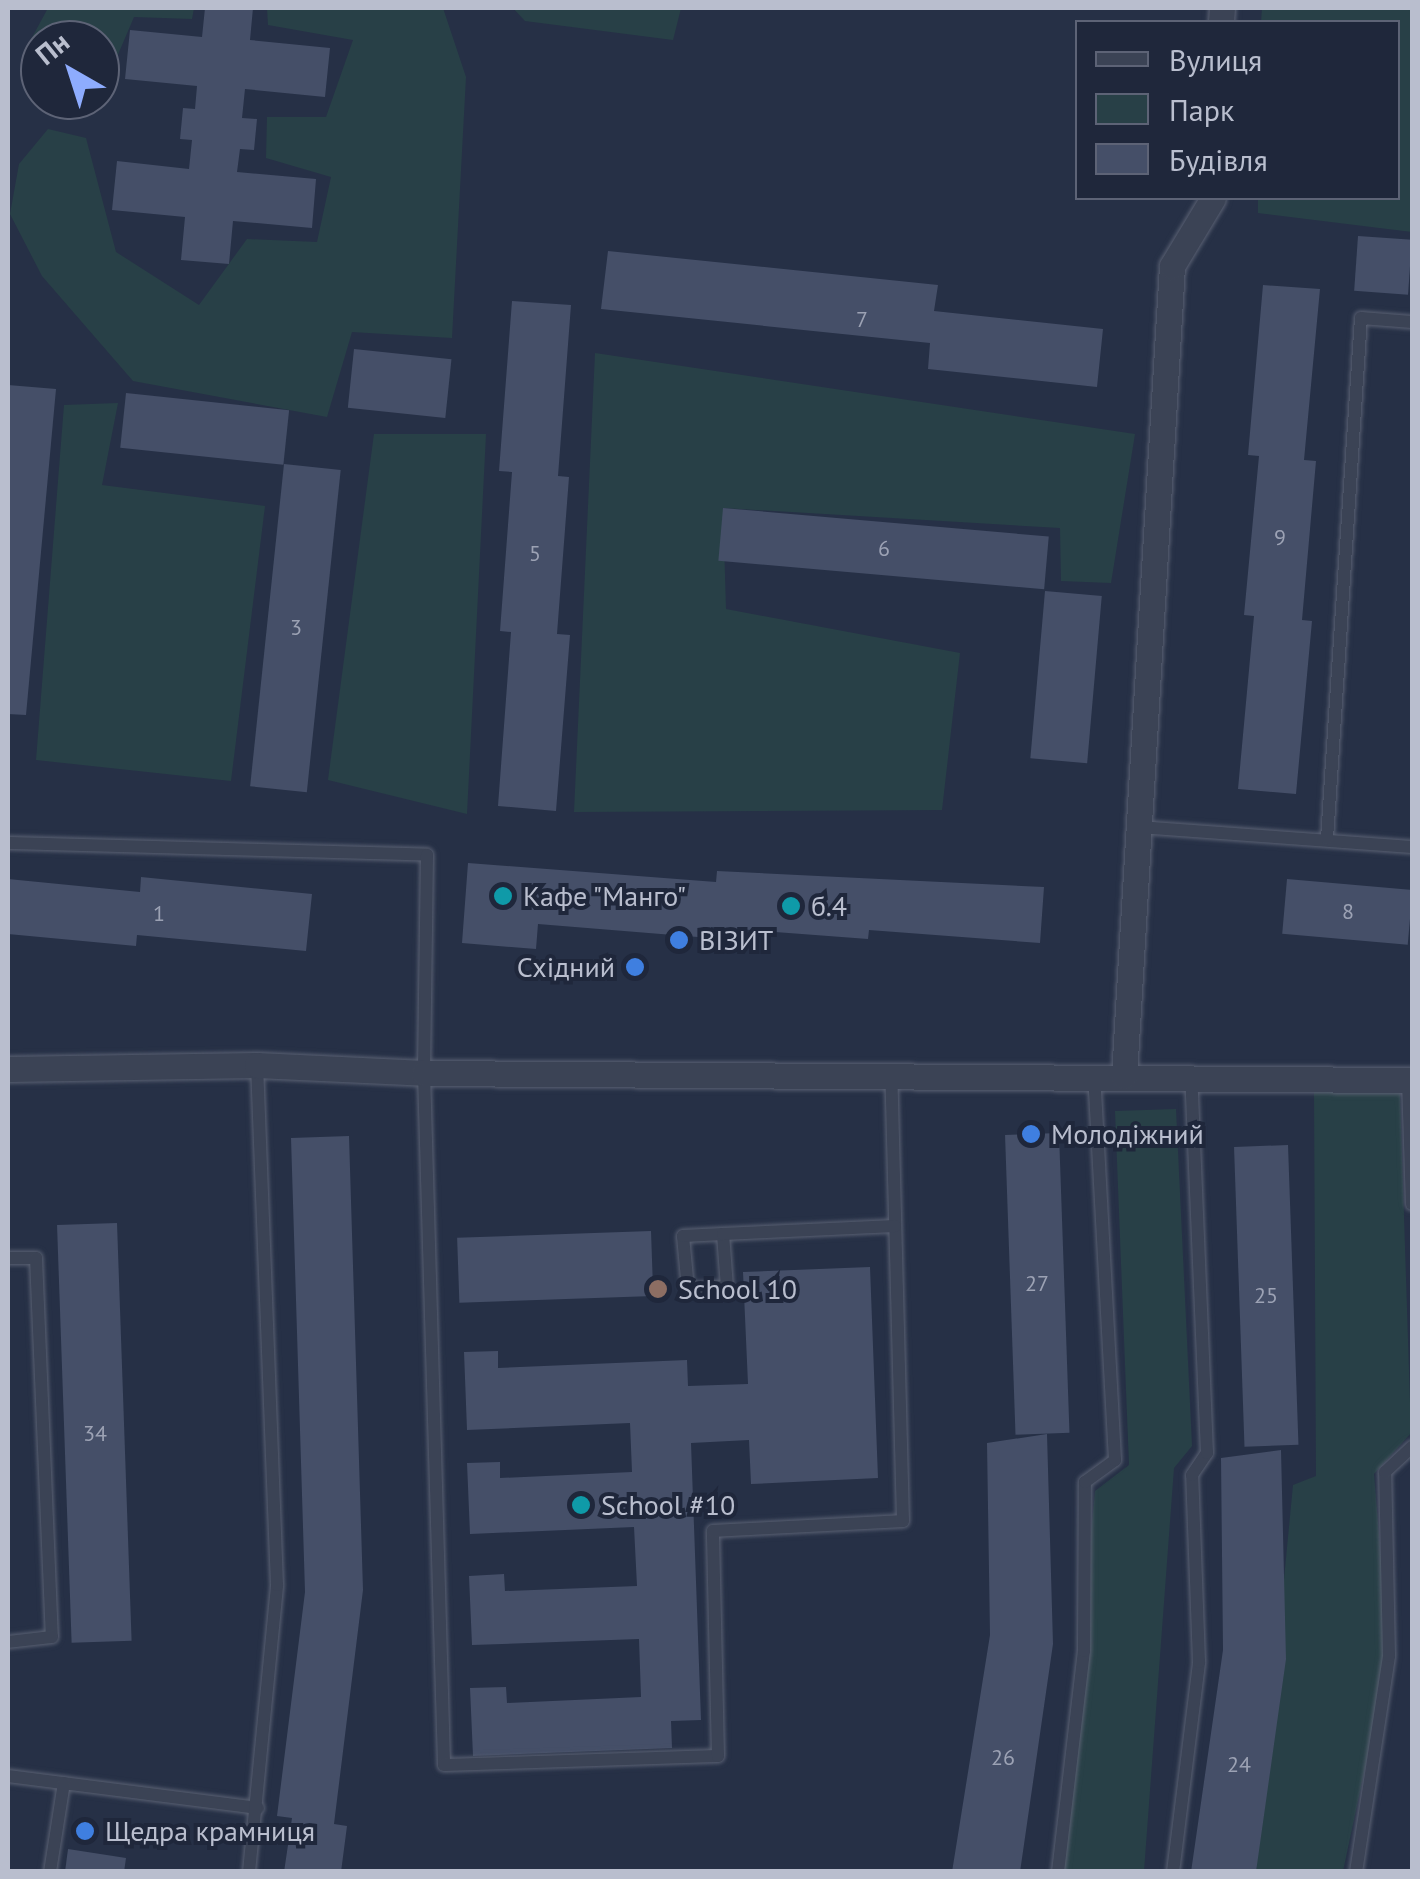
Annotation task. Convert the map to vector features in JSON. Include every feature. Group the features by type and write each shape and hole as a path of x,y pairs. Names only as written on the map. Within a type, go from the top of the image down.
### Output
{"street":[{"path":"1124,1076 1172,266 1212,200"},
{"path":"8,1069 257,1065 424,1072 1410,1080"}],"lane":[{"path":"1326,840 1361,318 1412,322"},
{"path":"1138,827 1412,847"},
{"path":"8,842 427,855 424,1072 444,1765 718,1756 713,1531 903,1521 891,1074"},
{"path":"250,1872 277,1585 257,1065"},
{"path":"1058,1872 1084,1651 1085,1482 1115,1460 1094,1076"},
{"path":"1173,1872 1199,1662 1192,1475 1208,1453 1191,1077"},
{"path":"1410,1080 1412,1204"},
{"path":"723,1234 727,1287 688,1289 682,1236 723,1234 895,1226"},
{"path":"8,1258 36,1258 52,1638 8,1642"},
{"path":"1356,1872 1389,1656 1385,1472 1412,1448"},
{"path":"8,1776 258,1808"},
{"path":"50,1872 64,1783"}],"green space":[{"path":"48,8 194,8 192,19 134,17 120,50 120,20 41,20"},
{"path":"267,8 443,8 466,77 452,338 352,332 327,417 133,381 42,276 10,214 19,164 48,129 86,138 116,252 199,305 247,239 317,242 331,177 266,158 267,117 326,117 353,40 268,25"},
{"path":"513,8 681,8 673,40 525,21"},
{"path":"1262,8 1412,8 1412,232 1258,213 1258,200 1400,200 1400,20 1261,20"},
{"path":"595,353 1135,434 1111,583 1061,581 1060,528 723,508 726,609 960,653 942,810 574,812"},
{"path":"118,403 102,485 265,506 231,781 36,760 64,405"},
{"path":"374,434 486,434 467,814 328,780"},
{"path":"1314,1092 1400,1092 1411,1433 1374,1474 1389,1656 1343,1871 1256,1872 1293,1485 1316,1476"},
{"path":"1176,1109 1192,1446 1174,1468 1144,1871 1057,1872 1095,1491 1129,1465 1115,1111"}],"building":[{"path":"205,8 253,8 250,40 330,48 325,97 245,89 242,118 257,119 254,150 240,149 237,172 316,179 312,228 233,221 229,264 181,260 185,217 112,210 117,161 189,169 192,140 180,139 183,108 195,109 197,86 125,79 130,30 202,37"},
{"path":"1358,236 1412,240 1408,295 1354,291"},
{"path":"608,251 938,285 934,311 1103,329 1097,387 928,369 930,343 601,309"},
{"path":"1263,285 1320,289 1304,460 1316,461 1302,620 1312,621 1296,794 1238,789 1254,616 1244,615 1259,456 1248,455"},
{"path":"512,301 571,305 558,476 569,477 557,634 570,635 556,811 498,806 511,632 500,631 512,472 499,471"},
{"path":"354,349 451,359 445,418 348,408"},
{"path":"8,385 56,389 26,715 8,714"},
{"path":"126,393 289,410 283,465 120,448"},
{"path":"284,464 341,470 307,792 250,786"},
{"path":"723,508 1049,536 1044,589 718,561"},
{"path":"1045,591 1102,596 1087,763 1030,758"},
{"name":"б.4","path":"468,863 716,882 717,871 1044,887 1040,943 869,930 868,939 711,927 710,938 538,924 536,949 462,943"},
{"path":"141,877 312,894 306,951 137,935 136,946 8,934 8,879 140,892"},
{"path":"1287,879 1412,890 1408,945 1282,934"},
{"path":"1059,1133 1069,1433 1016,1435 1005,1135"},
{"path":"349,1136 363,1590 334,1824 347,1826 341,1872 284,1872 292,1818 277,1816 305,1592 291,1138"},
{"path":"1288,1145 1298,1445 1245,1447 1234,1147"},
{"path":"117,1223 132,1641 72,1643 57,1225"},
{"path":"651,1231 653,1296 459,1303 457,1238"},
{"name":"School #10","path":"870,1267 878,1478 751,1484 749,1440 691,1443 701,1720 671,1721 672,1748 473,1756 470,1688 506,1687 507,1703 641,1697 639,1639 472,1645 469,1576 504,1574 505,1591 637,1586 634,1527 470,1534 467,1463 500,1462 500,1478 632,1472 630,1423 467,1430 464,1352 498,1351 498,1368 687,1360 688,1386 748,1384 743,1272"},
{"path":"1047,1434 1053,1644 1020,1872 952,1872 990,1635 987,1443"},
{"path":"1281,1450 1286,1659 1256,1872 1191,1872 1223,1650 1221,1458"},
{"path":"68,1849 126,1858 124,1872 65,1872"}],"place":[{"name":"Кафе \"Манго\"","path":"503,896"},
{"name":"б.4","path":"791,906"},
{"name":"ВІЗИТ","path":"679,940"},
{"name":"Східний","path":"635,967"},
{"name":"Молодіжний","path":"1031,1134"},
{"name":"School 10","path":"658,1289"},
{"name":"School #10","path":"581,1505"},
{"name":"Щедра крамниця","path":"85,1831"}]}
